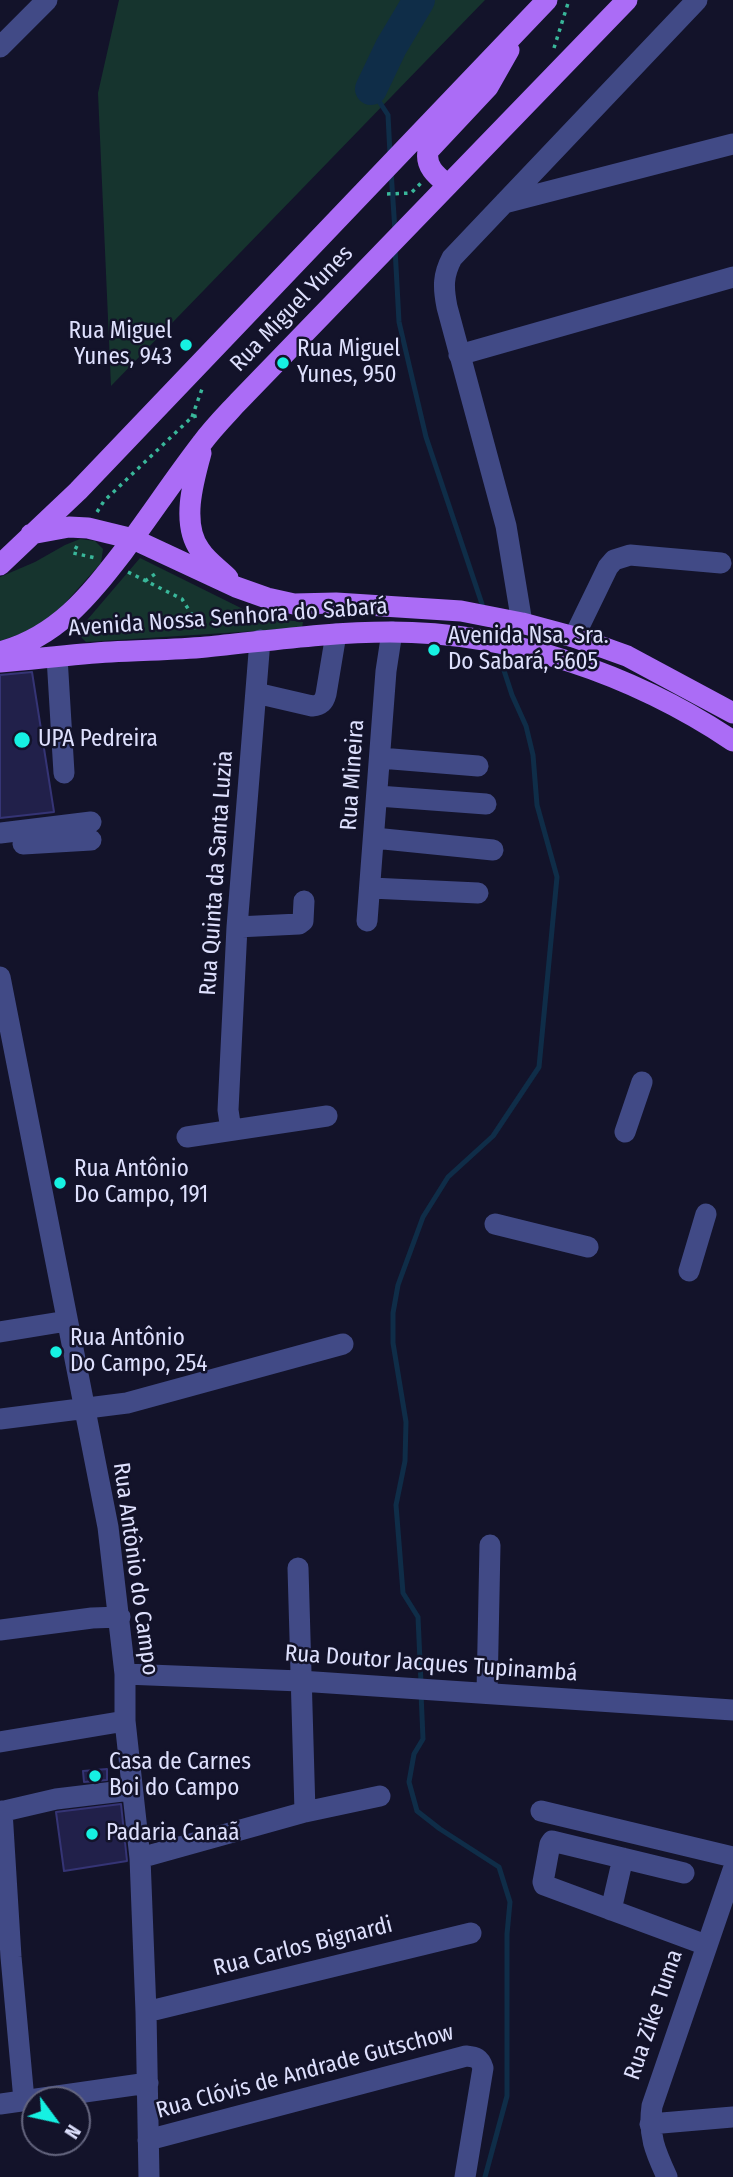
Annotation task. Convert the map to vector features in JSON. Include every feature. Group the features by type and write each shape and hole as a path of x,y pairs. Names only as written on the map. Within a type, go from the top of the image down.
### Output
{"main road":[{"name":"Rua Miguel Yunes","path":"0,565 78,491 547,0"},
{"name":"Rua Miguel Yunes","path":"0,652 14,648 62,621 91,594 204,441 238,402 627,0"},
{"path":"448,185 432,171 427,157 428,151 488,87 524,24"},
{"path":"204,441 195,476 190,517 192,533 200,550 236,587"},
{"name":"Avenida Nossa Senhora do Sabará","path":"32,534 69,527 88,528 132,539 236,587 294,604 336,603 461,611 522,623 628,656 733,713"},
{"path":"0,555 32,534"},
{"name":"Avenida Nossa Senhora do Sabará","path":"0,662 336,634 392,632 481,639 545,654 614,679 659,699 733,741"}],"street":[{"path":"0,47 47,0"},
{"path":"522,623 506,526 443,287 445,272 452,258 697,0"},
{"path":"505,203 733,144"},
{"path":"459,355 733,277"},
{"path":"574,637 614,560 630,555 721,563"},
{"name":"Rua Mineira","path":"367,921 386,671 392,632"},
{"path":"256,693 319,706 326,694 336,634"},
{"name":"Rua Quinta da Santa Luzia","path":"230,1120 237,927 260,640"},
{"path":"57,657 64,773"},
{"path":"380,758 478,766"},
{"path":"378,796 486,804"},
{"path":"0,833 91,831 0,845"},
{"path":"374,838 493,850"},
{"path":"371,888 478,893"},
{"path":"237,927 299,925 303,921 304,901"},
{"name":"Rua Antônio do Campo","path":"0,977 108,1527 120,1617 125,1674 125,1721 139,1858 146,2012 149,2177"},
{"path":"625,1132 642,1083"},
{"path":"187,1137 230,1120 327,1116"},
{"path":"689,1271 706,1214"},
{"path":"495,1224 588,1247"},
{"path":"0,1332 67,1321"},
{"path":"0,1419 127,1403 343,1344"},
{"path":"487,1693 490,1545"},
{"path":"298,1569 304,1812"},
{"path":"0,1630 120,1617"},
{"name":"Rua Doutor Jacques Tupinambá","path":"125,1674 300,1681 733,1710"},
{"path":"0,1742 125,1721"},
{"path":"22,2086 5,1958 1,1812 56,1799 131,1790"},
{"path":"139,1858 304,1812 380,1796"},
{"path":"541,1811 733,1857"},
{"path":"684,1872 552,1841 543,1877 544,1885 706,1945"},
{"path":"611,1910 623,1858"},
{"name":"Rua Zike Tuma","path":"667,2177 654,2147 650,2124 657,2086 733,1870"},
{"name":"Rua Carlos Bignardi","path":"146,2012 471,1933"},
{"name":"Rua Clóvis de Andrade Gutschow","path":"148,2140 466,2056 475,2056 481,2061 483,2068 464,2177"},
{"path":"91,2091 148,2083"},
{"path":"0,2104 21,2100"},
{"path":"650,2124 733,2117"}],"path":[{"path":"553,51 569,0"},
{"path":"411,193 421,183"},
{"path":"104,501 192,417"},
{"path":"77,545 73,553 97,558"},
{"path":"131,574 182,599 192,615 205,647"}],"green space":[{"path":"119,0 485,0 111,386 98,93"},
{"path":"80,539 95,541 103,549 101,563 57,612 31,630 0,641 0,577"},
{"path":"140,558 247,611 267,618 303,622 302,628 86,642 80,636 82,626"}],"building":[{"name":"UPA Pedreira","path":"32,672 54,812 0,818 0,675"},
{"name":"Casa de Carnes Boi do Campo","path":"107,1769 107,1780 84,1782 83,1771"},
{"name":"Padaria Canaã","path":"121,1804 127,1861 64,1871 56,1812"}],"waterway":[{"path":"371,89 391,47 419,0"},
{"path":"371,89 388,115 390,154"},
{"path":"391,171 395,231"},
{"path":"395,248 399,322 426,437 484,610"},
{"path":"421,1683 418,1617 403,1593 396,1505 405,1461 406,1422 393,1343 393,1313 398,1285 423,1217 448,1177 493,1136 539,1067 557,877 537,805 533,755 526,726 512,695 497,649"},
{"path":"421,1693 423,1739 414,1754 409,1782 417,1811 499,1867 510,1902 507,1934 507,2096 485,2177"}],"place":[{"name":"Rua Miguel Yunes, 943","path":"186,345"},
{"name":"Rua Miguel Yunes, 950","path":"283,363"},
{"name":"Avenida Nsa. Sra. Do Sabará, 5605","path":"434,650"},
{"name":"UPA Pedreira","path":"22,740"},
{"name":"Rua Antônio Do Campo, 191","path":"60,1183"},
{"name":"Rua Antônio Do Campo, 254","path":"56,1352"},
{"name":"Casa de Carnes Boi do Campo","path":"95,1776"},
{"name":"Padaria Canaã","path":"92,1834"}]}
